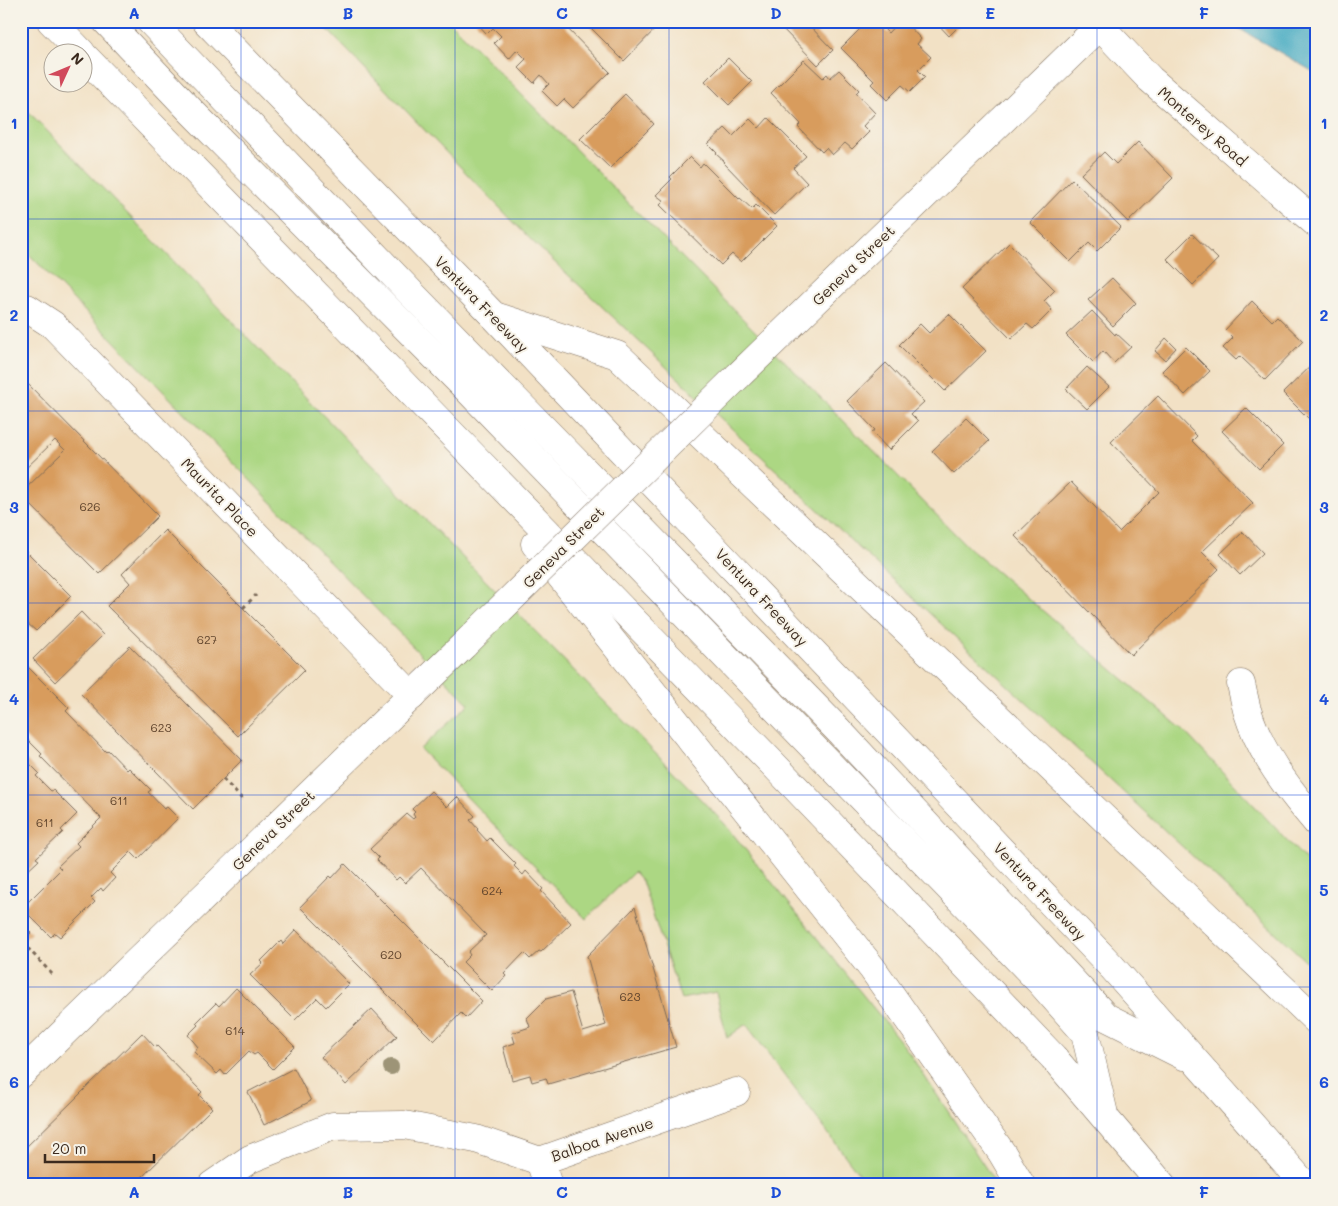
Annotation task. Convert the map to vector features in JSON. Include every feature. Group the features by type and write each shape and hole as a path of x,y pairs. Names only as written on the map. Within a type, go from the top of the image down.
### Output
{"main road":[{"path":"51,21 71,42"},
{"path":"106,21 192,112 468,390 1041,983 1085,1033 1105,1118"},
{"path":"150,21 411,293 838,730 1106,1017 1197,1062"},
{"name":"Ventura Freeway","path":"206,21 495,317 1112,966 1305,1185"},
{"name":"Monterey Road","path":"1100,23 1150,79 1317,224"},
{"name":"Geneva Street","path":"21,1074 412,696 1100,23"},
{"path":"92,63 794,786 1053,1057 1162,1185"},
{"name":"Maurita Place","path":"21,307 27,308 53,325 412,696"},
{"path":"495,317 617,355 1317,1021"},
{"path":"429,410 872,968 1002,1153 1022,1185"},
{"path":"1241,684 1248,712 1259,740 1297,799 1317,822"},
{"name":"Balboa Avenue","path":"212,1185 250,1159 333,1126 404,1125 476,1139 544,1173 736,1092"}],"path":[{"path":"244,608 256,595"},
{"path":"223,779 244,800"},
{"path":"22,942 52,974"}],"green space":[{"path":"319,21 449,21 970,549 1182,729 1317,872 1317,971 860,549 531,240"},
{"path":"21,104 350,443 724,823 905,1047 997,1185 867,1185 746,1024 727,1038 716,992 681,999 642,881 634,872 586,919 420,749 469,704 21,246"}],"water":[{"path":"1226,21 1317,21 1317,74"}],"building":[{"path":"475,21 560,21 610,72 573,108 564,99 557,106 542,91 549,84 541,75 534,83 518,67 526,59 517,50 509,59 494,43 501,36 493,28 487,34"},
{"path":"584,21 663,21 624,61"},
{"path":"775,21 805,21 833,50 818,65"},
{"path":"868,21 876,21 888,33 899,21 904,21 921,39 917,44 931,57 918,70 925,77 910,92 902,85 887,100 871,84 874,81 841,48"},
{"path":"935,21 964,21 949,36"},
{"path":"728,58 752,82 729,105 705,81"},
{"path":"804,60 823,78 827,74 830,78 839,70 859,90 856,93 875,113 863,126 869,132 852,149 845,143 832,155 826,148 822,152 798,127 801,124 771,93"},
{"path":"625,94 654,124 610,168 580,139"},
{"path":"768,118 806,156 793,168 807,183 774,215 708,144 725,128 733,136 750,119 759,128"},
{"path":"1138,142 1173,178 1128,222 1081,174 1104,152 1116,164"},
{"path":"690,157 700,167 703,163 739,199 752,209 756,205 777,226 741,262 732,254 721,265 660,205 664,201 656,195 672,179 670,177"},
{"path":"1072,179 1121,227 1097,251 1089,243 1070,262 1030,222"},
{"path":"1192,234 1218,259 1193,285 1167,259"},
{"path":"1009,243 1055,290 1044,301 1052,310 1033,329 1027,324 1011,339 962,289"},
{"path":"1112,278 1136,303 1113,326 1088,300"},
{"path":"1252,301 1272,321 1277,316 1303,341 1265,380 1240,356 1236,360 1223,348 1233,338 1225,330"},
{"path":"1092,311 1115,335 1116,333 1131,347 1114,363 1103,351 1093,362 1066,335"},
{"path":"949,314 986,351 945,391 899,345 920,324 929,333"},
{"path":"1166,338 1176,348 1165,360 1155,351"},
{"path":"1186,347 1210,371 1185,395 1162,371"},
{"path":"1317,360 1317,427 1283,393"},
{"path":"886,363 924,402 911,414 918,421 889,450 872,432 875,430 847,401"},
{"path":"1087,367 1109,387 1087,409 1066,389"},
{"path":"21,377 158,516 99,574 21,495 65,450 55,440 21,473"},
{"path":"1158,396 1197,436 1192,441 1253,503 1202,552 1219,569 1131,655 1015,536 1071,482 1119,532 1159,492 1111,442"},
{"path":"1246,408 1283,445 1259,469 1222,431"},
{"path":"966,418 989,441 954,474 932,451"},
{"path":"165,530 305,670 238,736 107,606 130,583 122,574"},
{"path":"1243,532 1263,553 1240,575 1220,554"},
{"path":"21,546 71,596 36,631 27,623 21,629"},
{"path":"81,612 103,635 55,682 33,659"},
{"path":"130,646 242,760 193,809 81,694"},
{"path":"21,660 69,708 66,711 106,752 108,750 127,770 129,768 151,790 148,792 164,809 167,807 178,818 138,859 131,852 110,873 115,878 103,891 101,888 91,898 95,902 60,937 55,933 51,937 22,908 61,869 58,866 79,846 76,843 101,818 40,756 42,754 21,733"},
{"path":"21,755 39,773 36,776 77,814 61,830 63,832 36,858 39,860 21,877"},
{"path":"431,791 447,807 457,797 475,816 470,820 477,830 487,841 490,838 516,864 514,866 523,875 526,871 543,889 541,891 571,923 541,952 539,951 530,959 524,953 504,974 506,976 492,991 463,962 470,955 468,952 486,935 421,868 405,883 399,877 396,880 377,860 379,858 370,849 407,814 413,819 415,812 412,809"},
{"path":"345,864 482,1001 466,1018 461,1013 434,1041 300,907 330,876 332,878"},
{"path":"635,907 676,1047 548,1084 546,1078 532,1082 530,1075 512,1080 503,1047 515,1043 512,1033 530,1027 527,1018 546,999 571,992 583,1032 606,1025 587,956"},
{"path":"21,923 31,933 21,943"},
{"path":"296,930 349,984 326,1007 317,998 295,1020 250,975 263,963 261,961 281,941 283,944"},
{"path":"236,988 295,1047 273,1069 257,1053 254,1055 249,1051 225,1075 221,1070 217,1074 194,1052 198,1047 188,1035 198,1025 196,1023 216,1003 219,1006"},
{"path":"372,1009 397,1036 346,1085 321,1057"},
{"path":"142,1033 202,1092 199,1095 212,1108 134,1185 21,1185 21,1152"},
{"path":"294,1068 311,1101 264,1125 248,1092"}]}
